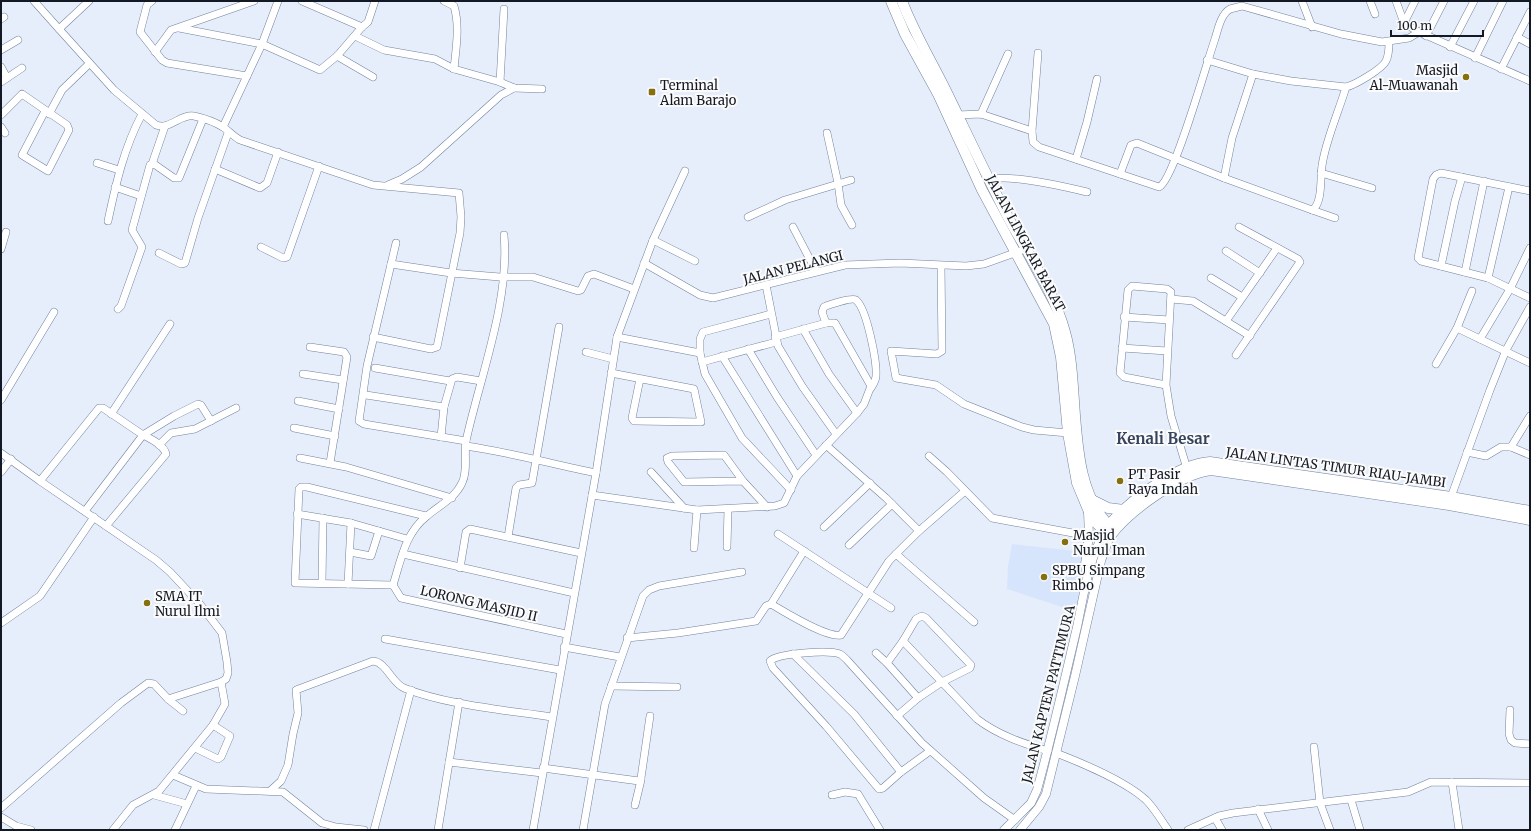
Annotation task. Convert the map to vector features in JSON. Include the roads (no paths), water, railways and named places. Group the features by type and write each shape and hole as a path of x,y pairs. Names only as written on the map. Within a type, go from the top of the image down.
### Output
{"highway":[{"name":"JALAN LINGKAR BARAT","path":"892,1 905,34 938,94 982,190 1021,251 1041,274 1058,309 1066,333 1072,367 1076,434 1081,460 1092,500 1109,531"},
{"name":"JALAN LINGKAR BARAT","path":"902,1 913,30 958,115 1047,307 1058,337 1068,433 1077,484 1087,511 1092,519 1109,531"},
{"name":"JALAN LINTAS TIMUR RIAU-JAMBI","path":"1109,531 1188,471 1204,462 1216,462 1530,520"},
{"name":"JALAN LINTAS TIMUR RIAU-JAMBI","path":"1109,531 1124,510 1169,476 1188,471"},
{"name":"JALAN LINTAS TIMUR RIAU-JAMBI","path":"1311,480 1451,497 1530,511"},
{"path":"1092,500 1108,508 1124,510"}],"main road":[{"path":"1086,576 1085,564 1089,536 1087,511"},
{"name":"JALAN KAPTEN PATTIMURA","path":"1004,830 1031,803 1037,790 1063,687 1086,576 1096,546 1109,531"},
{"name":"JALAN KAPTEN PATTIMURA","path":"1020,830 1039,807 1046,794 1109,531"},
{"path":"1063,687 1071,691"}],"street":[{"path":"34,1 89,64 114,90 156,124 165,126 188,116 203,119 226,130 240,140 366,183 404,189 459,193 461,217 460,233 435,349 374,337"},
{"path":"59,29 89,1"},
{"path":"152,1 147,5 140,32 155,52 167,63 247,76"},
{"path":"155,52 168,32 254,1"},
{"path":"302,1 362,27"},
{"path":"444,1 454,6 456,16 457,39 454,69"},
{"path":"1302,1 1312,27"},
{"path":"1370,1 1375,14"},
{"path":"1396,1 1404,23 1418,32 1530,81"},
{"path":"1404,23 1415,1"},
{"path":"1426,36 1444,1"},
{"path":"1450,47 1474,1"},
{"path":"1475,58 1503,1"},
{"path":"158,253 181,264 185,263 226,130 247,76 262,44 276,2"},
{"path":"179,28 262,44 317,70 323,69 337,56 368,22 373,2"},
{"path":"1038,53 1032,130 1032,140 1036,146 1158,187 1163,184 1176,158 1207,60 1226,11 1234,7 1242,6 1312,27 1341,34 1389,42 1409,38 1418,32"},
{"path":"500,82 504,9"},
{"path":"1501,69 1529,15"},
{"path":"355,36 384,50 423,56 454,69 500,82 514,88 542,89"},
{"path":"1517,37 1530,44"},
{"path":"1,50 18,40"},
{"path":"1207,60 1253,74 1346,87 1354,84 1383,65 1388,58 1389,42"},
{"path":"981,114 1008,54"},
{"path":"337,56 373,76"},
{"path":"1,114 22,94 47,113 66,124 69,130 48,171 22,155 47,113 62,90 89,64"},
{"path":"1,67 4,80 22,68"},
{"path":"1224,178 1232,138 1253,74"},
{"path":"1076,159 1087,122 1097,79"},
{"path":"1312,210 1316,207 1321,185 1323,162 1346,87"},
{"path":"388,186 420,167 501,95 514,88"},
{"path":"108,221 119,170 127,145 142,114"},
{"path":"958,115 981,114 1032,130"},
{"path":"152,164 174,178 179,178 203,119"},
{"path":"118,309 121,306 142,247 132,230 141,196 165,126"},
{"path":"827,133 838,183 841,206 852,225"},
{"path":"1120,174 1133,143 1138,143 1224,178 1336,218"},
{"path":"215,169 260,188 267,184 278,152"},
{"path":"97,163 119,170"},
{"path":"261,246 283,258 286,257 319,166"},
{"path":"533,830 551,717 596,473 617,337 653,240 685,171"},
{"path":"1321,173 1372,188"},
{"path":"1530,191 1484,181 1439,174 1433,179 1418,258 1421,261 1488,278 1530,298"},
{"path":"988,180 998,177 1038,183 1047,182 1087,192"},
{"path":"1441,266 1455,200 1462,177"},
{"path":"748,217 779,203 851,180"},
{"path":"1465,272 1484,181"},
{"path":"115,187 141,196"},
{"path":"1488,278 1509,187"},
{"path":"793,227 816,271"},
{"path":"1236,354 1299,264 1298,258 1239,227"},
{"path":"1,249 6,232"},
{"path":"426,516 303,487 299,489 294,581 297,583 393,585 407,539 426,516 452,498 464,480 466,443 497,314 503,277 504,236"},
{"path":"653,240 695,261"},
{"path":"396,243 367,366 359,422 441,437 502,451 536,461 596,473"},
{"path":"1226,321 1277,248"},
{"path":"1480,339 1510,289 1530,248"},
{"name":"JALAN PELANGI","path":"644,263 700,295 709,298 716,298 816,271 857,264 900,263 941,266 984,264 1021,251"},
{"path":"1226,251 1260,273"},
{"path":"391,264 451,273 503,277 533,277 578,291 588,276 594,274 634,289"},
{"path":"941,266 942,351 937,354 891,351 896,378 936,385 964,404 1022,427 1034,430 1068,433"},
{"path":"1211,278 1242,297"},
{"path":"766,285 776,340 802,386 836,434"},
{"path":"1166,385 1122,376 1119,371 1128,290 1132,286 1167,289 1170,292 1171,299 1166,385 1171,416 1188,471"},
{"path":"1436,364 1457,328 1472,290"},
{"path":"592,495 697,510 728,510 767,507 784,503 797,476 864,404 876,375 868,323 857,302 852,299 824,307 822,312 826,323"},
{"path":"1171,299 1193,300 1250,336"},
{"path":"1451,497 1506,350 1530,307"},
{"path":"1,400 54,312"},
{"path":"771,314 703,332 700,336 700,353 705,374 742,438 791,490"},
{"path":"1124,317 1169,320"},
{"path":"702,362 776,340 803,329 834,322 870,382 871,388"},
{"path":"111,414 170,324"},
{"path":"508,537 516,488 519,485 532,483 559,327"},
{"path":"1457,328 1506,350 1530,363"},
{"path":"803,329 829,374 857,413"},
{"path":"617,337 700,353"},
{"path":"310,348 346,353 347,357 330,463"},
{"path":"1122,348 1167,350"},
{"path":"748,349 777,397 816,455"},
{"path":"586,352 613,359"},
{"path":"722,356 797,476"},
{"path":"374,368 450,381"},
{"path":"303,374 343,380"},
{"path":"611,374 640,379 694,389 701,422 634,421 632,418 640,379"},
{"path":"441,437 444,407 450,381 457,376 481,381"},
{"path":"366,395 444,407"},
{"path":"298,401 339,408"},
{"path":"85,511 143,435 174,416 199,404 210,421"},
{"path":"40,481 98,408 103,408 159,445 165,450 166,454 106,526"},
{"path":"159,445 172,433 193,430 236,408"},
{"path":"1511,447 1530,416"},
{"path":"294,428 335,436"},
{"path":"826,445 870,483 918,531"},
{"path":"1467,452 1486,456 1501,447 1511,447 1530,455"},
{"path":"1,453 156,560 199,602 224,639 228,673 226,679 221,682 168,699"},
{"path":"743,481 684,482 667,459 672,456 724,455 743,481 767,507"},
{"path":"928,456 992,518 1089,536"},
{"path":"300,458 330,463 452,498"},
{"path":"1,472 11,459"},
{"path":"651,472 684,508"},
{"path":"824,527 870,483"},
{"path":"771,604 798,620 838,635 842,634 884,567 918,531 965,491"},
{"path":"849,545 892,504"},
{"path":"694,548 697,510"},
{"path":"727,547 728,510"},
{"path":"297,514 351,524 407,539"},
{"path":"1,624 36,600 42,594 94,517"},
{"path":"322,583 323,518"},
{"path":"348,584 351,524"},
{"path":"460,568 466,532 468,530 581,553"},
{"path":"350,552 371,556 379,531"},
{"path":"778,534 891,608"},
{"path":"627,638 678,633 758,620 766,606 771,604 804,551"},
{"path":"403,554 574,593"},
{"path":"896,554 974,622"},
{"path":"583,830 603,710 640,602 649,590 668,584 742,572"},
{"name":"LORONG MASJID II","path":"393,585 401,598 566,634"},
{"path":"887,663 903,641 916,619 924,617 971,664 970,668 942,682 918,698 897,716"},
{"path":"385,639 560,670"},
{"path":"903,641 977,719 1002,735 1048,751"},
{"path":"564,647 620,657"},
{"path":"876,653 887,663 918,698"},
{"path":"793,654 854,714 901,772"},
{"path":"930,751 901,772 883,788 879,789 826,726 770,664 770,661 774,658 793,654 839,654 847,660 930,751 984,798 1015,820"},
{"path":"270,791 281,782 288,765 298,713 296,690 376,661 400,686 411,690 440,699 551,717"},
{"path":"113,830 133,805 154,795 196,748 213,725 225,704 221,682"},
{"path":"1,808 121,703 148,684 154,684 168,699 184,711"},
{"path":"610,686 677,687"},
{"path":"374,830 411,690"},
{"path":"438,830 459,702"},
{"path":"1510,710 1510,740 1515,743 1530,744"},
{"path":"635,805 641,780 650,716"},
{"path":"196,748 218,758 221,757 230,736 213,725"},
{"path":"1314,747 1320,803 1330,830"},
{"path":"1056,753 1096,771 1134,791 1152,806 1168,830"},
{"path":"449,762 592,774 638,781 641,780"},
{"path":"173,775 196,786 210,790 270,791 284,793 312,817 328,826 364,830"},
{"path":"1188,830 1198,828 1215,818 1258,809 1351,800 1408,792 1431,782 1530,783"},
{"path":"1452,782 1459,830"},
{"path":"175,830 196,786"},
{"path":"832,795 845,792 858,794 880,830"},
{"path":"154,795 188,804"},
{"path":"1351,800 1360,830"},
{"path":"1258,809 1268,830"},
{"path":"1,817 16,826 30,830"},
{"path":"1215,818 1222,830"}],"place":[{"name":"Masjid Al-Muawanah","path":"1466,77"},
{"name":"Terminal Alam Barajo","path":"652,92"},
{"name":"PT Pasir Raya Indah","path":"1120,481"},
{"name":"Masjid Nurul Iman","path":"1065,542"},
{"name":"SPBU Simpang Rimbo","path":"1044,577"},
{"name":"SMA IT Nurul Ilmi","path":"147,603"}],"district":[{"name":"Kenali Besar","path":"1163,439"}]}
